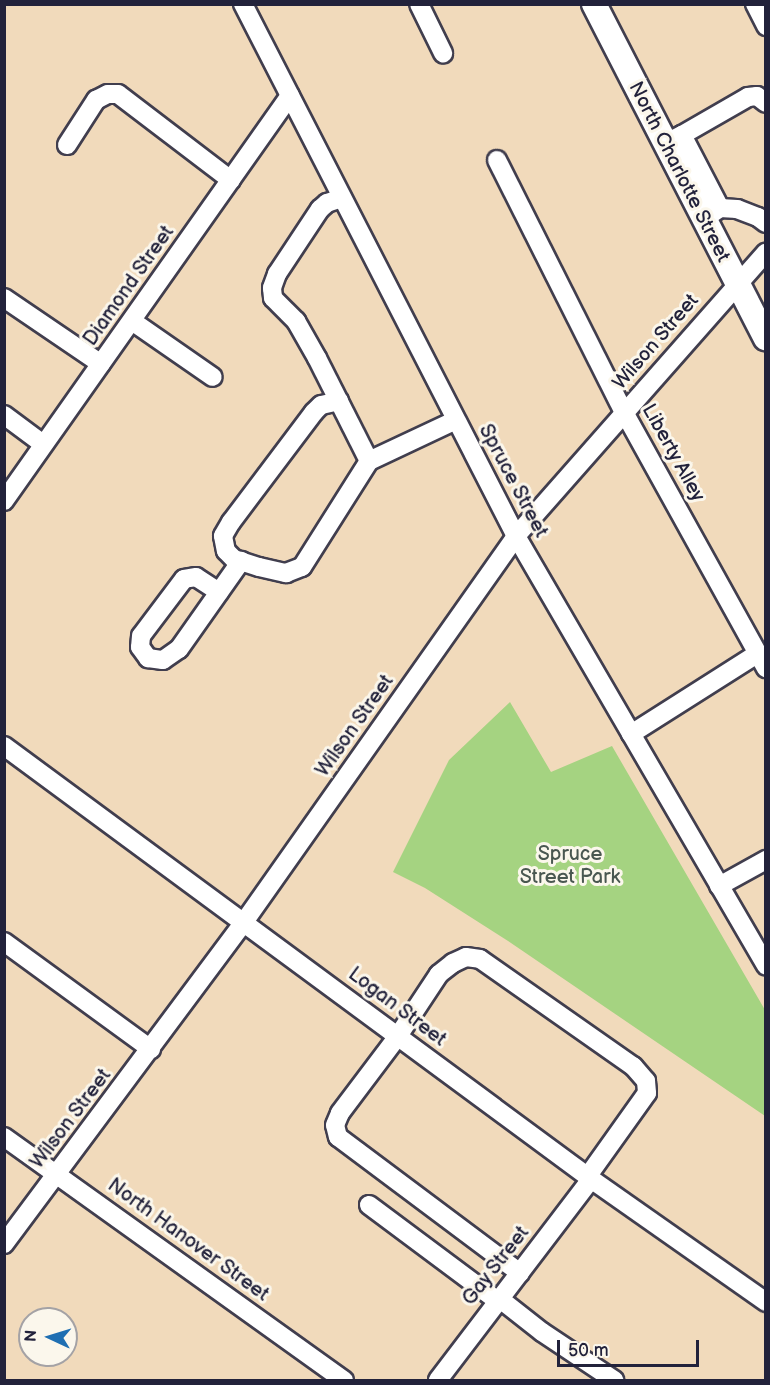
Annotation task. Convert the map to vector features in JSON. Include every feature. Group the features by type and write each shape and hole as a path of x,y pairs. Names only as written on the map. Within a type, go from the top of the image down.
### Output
{"main road":[{"name":"North Charlotte Street","path":"594,4 673,139 711,214 735,284 765,338"}],"street":[{"name":"Spruce Street","path":"243,4 516,536 764,960"},
{"path":"418,4 443,53"},
{"path":"755,4 765,26"},
{"path":"67,145 96,100 108,94 118,94 231,180"},
{"name":"Diamond Street","path":"4,501 290,96"},
{"path":"673,139 748,97 758,96 765,103"},
{"name":"Liberty Alley","path":"497,160 624,412 761,661"},
{"path":"342,198 327,203 320,209 277,274 272,288 273,298 296,321 369,461"},
{"path":"711,214 736,209 763,216"},
{"name":"Wilson Street","path":"4,1244 59,1175 244,922 516,536 765,252"},
{"path":"4,298 101,364"},
{"path":"132,321 213,377"},
{"path":"339,401 321,405 314,412 231,522 223,536 226,551 241,561 286,573 302,567 369,461 456,420"},
{"path":"4,416 43,444"},
{"path":"219,592 196,577 184,579 141,636 140,647 148,658 164,660 179,649 241,561"},
{"path":"631,734 761,661"},
{"name":"Logan Street","path":"4,746 589,1178 765,1302"},
{"path":"719,886 765,860"},
{"path":"4,942 151,1049"},
{"name":"Gay Street","path":"398,1036 439,974 466,957 480,959 633,1066 646,1082 647,1093 589,1178 438,1380"},
{"path":"398,1036 339,1113 335,1125 338,1137 520,1273"},
{"name":"North Hanover Street","path":"4,1137 344,1380"},
{"path":"369,1205 542,1332 614,1380"}],"green space":[{"name":"Spruce Street Park","path":"510,702 551,772 612,746 765,1010 765,1116 511,943 425,888 393,872 449,760"}]}
